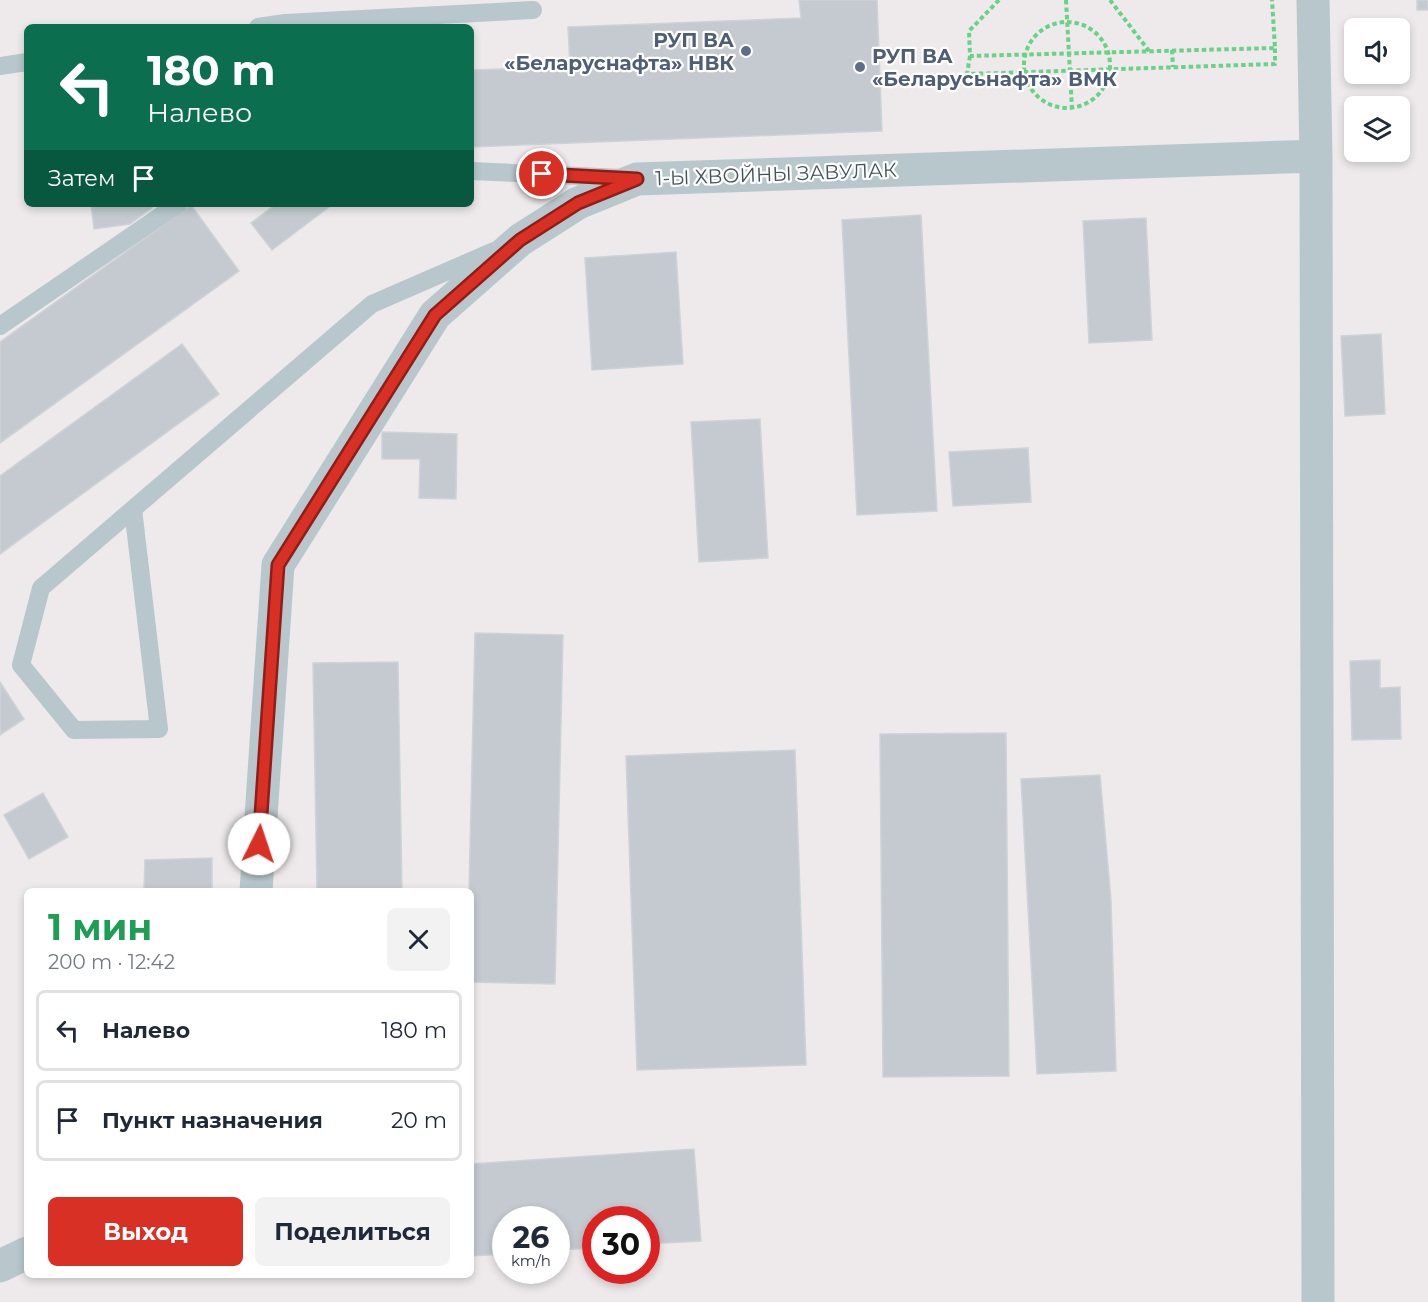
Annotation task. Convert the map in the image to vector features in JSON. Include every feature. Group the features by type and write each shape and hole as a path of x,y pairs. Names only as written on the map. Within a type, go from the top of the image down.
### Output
{"street":[{"path":"1313,0 1316,156 1318,1302"},
{"name":"1-Ы ХВОЙНЫ ЗАВУЛАК","path":"256,888 278,565 435,315 520,240 578,203 637,179 1316,156"},
{"path":"0,1266 24,1254"}],"lane":[{"path":"301,24 533,10"},
{"path":"0,66 24,62"},
{"path":"474,171 637,179"},
{"path":"0,326 174,207"},
{"path":"133,509 159,729 74,729 21,666 41,588 133,509 372,304 520,240"}],"path":[{"path":"999,0 969,31 970,56 967,74 1275,64 1272,0"},
{"path":"1066,0 1072,109"},
{"path":"1110,0 1149,51"},
{"path":"1068,22 1083,26 1096,33 1107,52 1110,69 1105,86 1097,97 1086,104 1072,109 1059,108 1046,103 1027,83 1024,72 1025,55 1030,42 1040,31 1054,24 1068,22"},
{"path":"970,56 1275,48"},
{"path":"1172,50 1173,67"}],"building":[{"path":"799,0 877,0 882,131 474,147 474,70 570,67 568,27 801,18"},
{"path":"1417,0 1428,0 1428,10 1417,10"},
{"path":"91,207 152,207 130,224 94,229"},
{"path":"188,207 192,207 239,271 0,443 0,342"},
{"path":"272,207 329,207 272,250 251,223"},
{"path":"921,215 937,511 857,515 842,220"},
{"path":"1146,218 1152,340 1089,343 1083,221"},
{"path":"676,252 683,364 592,370 585,258"},
{"path":"1381,334 1385,414 1345,416 1341,336"},
{"path":"182,344 219,394 0,554 0,476"},
{"path":"760,419 768,558 699,562 691,422"},
{"path":"382,432 457,434 456,499 419,498 420,459 382,459"},
{"path":"1028,448 1031,502 953,506 949,452"},
{"path":"475,633 563,635 555,984 474,982 474,888 469,888"},
{"path":"1380,660 1380,688 1400,687 1401,739 1352,740 1350,661"},
{"path":"398,662 402,888 317,888 313,663"},
{"path":"0,682 24,719 0,735"},
{"path":"1006,733 1009,1076 883,1077 880,734"},
{"path":"795,750 806,1065 637,1070 626,756"},
{"path":"1100,775 1111,900 1116,1071 1037,1074 1021,779"},
{"path":"43,793 68,837 29,859 4,815"},
{"path":"212,858 212,888 144,888 145,860"},
{"path":"694,1149 701,1241 660,1243 660,1206 582,1206 582,1249 570,1249 570,1206 492,1206 492,1255 474,1256 474,1164"}],"place":[{"name":"РУП ВА «Беларуснафта» НВК","path":"746,51"},
{"name":"РУП ВА «Беларусьнафта» ВМК","path":"860,67"}],"route":[{"path":"259,844 278,565 435,315 520,240 578,203 637,179 542,174"}]}
